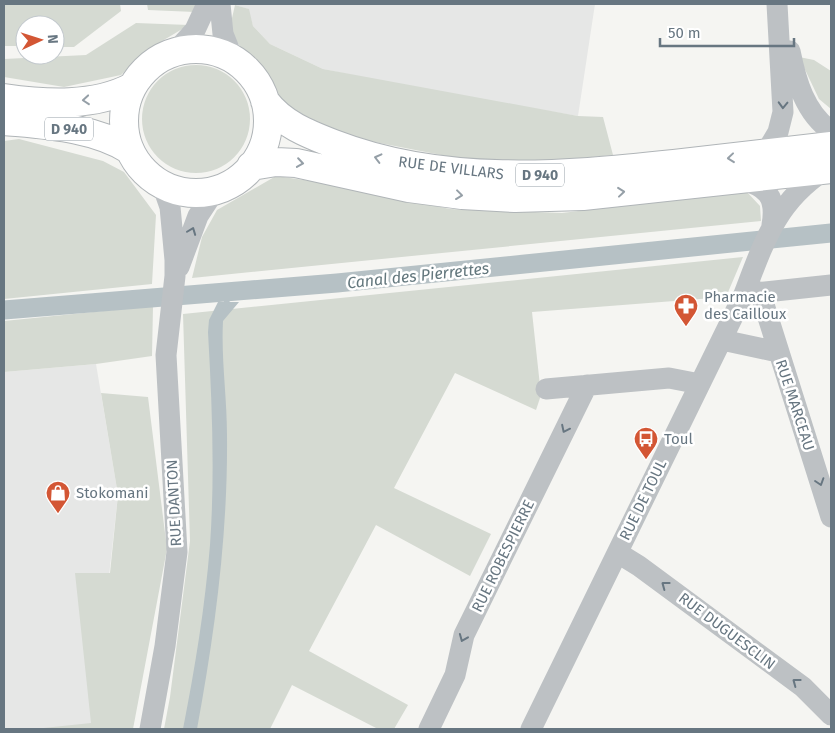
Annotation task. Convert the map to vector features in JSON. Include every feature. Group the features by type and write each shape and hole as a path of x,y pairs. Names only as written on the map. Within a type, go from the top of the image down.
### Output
{"main road":[{"path":"202,49 218,52 233,59 251,75 265,101 266,133 260,153 252,166 233,182 215,190 192,193 174,190 162,184 143,170 130,150 124,121 125,106 132,87 148,66 161,57 176,52 202,49"},
{"name":"D 940","path":"4,98 80,101 107,98 132,87"},
{"name":"RUE DE VILLARS","path":"265,101 274,113 294,126 348,149 399,163 472,173 529,176 575,174 765,154 823,168"},
{"name":"D 940","path":"4,121 83,132 114,141 130,150"},
{"name":"RUE DE VILLARS","path":"252,166 276,162 296,163 409,188 462,195 516,198 583,196 823,168"}],"street":[{"path":"176,52 195,30 207,4"},
{"path":"220,4 223,34 233,59"},
{"path":"779,4 799,86 809,109 831,131"},
{"path":"765,154 778,132 783,112 779,4"},
{"path":"772,225 796,192 823,168"},
{"path":"740,179 760,187 772,200 772,225"},
{"path":"162,184 170,208 176,276"},
{"path":"176,276 198,216 215,190"},
{"name":"RUE DE TOUL","path":"531,729 722,340 752,293 754,270 772,225"},
{"name":"RUE DANTON","path":"150,729 166,646 177,552 166,355 176,276"},
{"path":"752,293 831,285"},
{"name":"RUE MARCEAU","path":"752,293 778,352 831,517"},
{"path":"722,340 778,352"},
{"path":"546,389 669,378 700,384"},
{"name":"RUE ROBESPIERRE","path":"429,729 455,675 464,635 586,386"},
{"name":"RUE DUGUESCLIN","path":"618,553 639,566 803,687 831,715"},
{"path":"829,729 831,722"}],"shaded area":[{"path":"4,4 120,4 121,11 74,47 65,47 65,15 15,15 15,46 4,46"},
{"path":"147,4 198,4 195,12 148,10"},
{"path":"232,4 595,4 578,116 429,91 323,69 270,44 253,26 248,9"},
{"path":"235,5 249,9 253,26 270,44 323,69 578,116 603,117 613,155 550,161 467,160 333,134 277,98 229,31"},
{"path":"136,23 189,25 147,50 121,75 64,87 4,77 4,59 15,58 15,65 65,65 65,56 86,55"},
{"path":"799,57 814,60 831,71 831,109 819,99"},
{"path":"196,65 217,69 234,81 246,98 250,119 246,140 234,157 217,169 196,173 175,169 158,157 146,140 142,119 146,98 158,81 175,69"},
{"path":"19,139 103,161 124,172 156,215 152,284 4,299 4,141"},
{"path":"276,176 332,184 450,209 562,213 746,191 760,206 761,221 192,278 202,237 217,210"},
{"path":"743,257 726,297 532,312 541,395 536,410 455,373 394,488 491,534 470,576 376,525 309,651 408,705 394,729 378,729 292,685 270,729 164,729 170,697 190,541 183,314"},
{"path":"218,302 239,302 223,321 227,472 223,546 215,619 197,729 183,729 199,637 210,545 212,438 208,332 209,320"},
{"path":"153,306 152,356 96,364 4,372 4,321"},
{"path":"96,364 118,495 94,711 97,729 4,729 4,372"},
{"path":"101,393 148,397 167,549 133,729 34,729 91,723 75,573 110,573 118,495"}],"waterway":[{"name":"Canal des Pierrettes","path":"4,310 337,283 831,233"},
{"path":"225,307 230,291"}],"place":[{"name":"Pharmacie des Cailloux","path":"686,327"},
{"name":"Toul","path":"646,460"},
{"name":"Stokomani","path":"58,514"}]}
